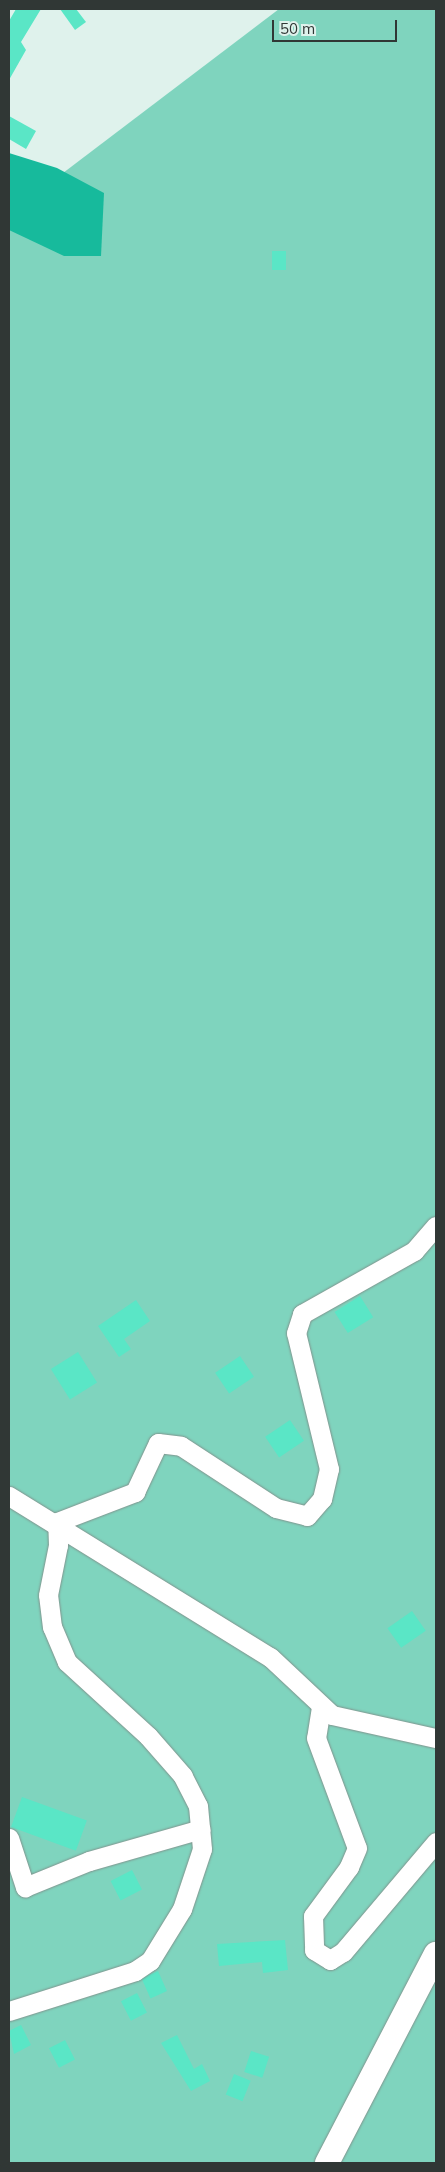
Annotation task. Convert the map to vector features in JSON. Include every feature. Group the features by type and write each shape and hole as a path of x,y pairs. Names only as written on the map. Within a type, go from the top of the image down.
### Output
{"street":[{"path":"57,1522 135,1492 158,1444 181,1446 276,1508 307,1516 322,1499 329,1469 296,1333 302,1314 414,1250 436,1226"},
{"path":"9,1496 57,1522 270,1657 332,1715 436,1738"},
{"path":"9,2011 135,1971 150,1961 182,1909 202,1849 198,1806 183,1776 148,1736 67,1662 52,1627 48,1595 58,1545 57,1522"},
{"path":"321,1706 316,1738 357,1848 349,1867 313,1916 314,1950 330,1960 343,1952 436,1842"},
{"path":"9,1838 25,1887 89,1861 201,1829"},
{"path":"327,2163 436,1954"}],"shaded area":[{"path":"279,9 436,9 436,2163 9,2163 9,214"},
{"path":"9,153 57,168 104,193 101,256 64,256 9,230"}],"building":[{"path":"16,9 41,9 21,42 26,50 9,80 9,21"},
{"path":"60,9 76,9 86,22 75,30"},
{"path":"9,116 36,131 26,149 9,139"},
{"path":"272,251 286,251 286,270 272,270"},
{"path":"360,1296 373,1317 348,1333 335,1312"},
{"path":"136,1300 150,1321 124,1339 131,1349 119,1357 98,1326"},
{"path":"78,1352 97,1383 70,1399 51,1369"},
{"path":"240,1356 254,1377 229,1394 215,1373"},
{"path":"290,1420 304,1441 279,1458 265,1437"},
{"path":"412,1611 426,1631 401,1648 387,1628"},
{"path":"22,1797 87,1821 76,1851 11,1827"},
{"path":"132,1870 142,1890 121,1900 111,1881"},
{"path":"285,1940 288,1970 263,1973 262,1962 219,1966 217,1944"},
{"path":"158,1971 167,1991 151,1998 142,1978"},
{"path":"137,1993 147,2013 131,2021 121,2001"},
{"path":"21,2025 31,2045 14,2054 9,2031"},
{"path":"177,2035 194,2069 202,2064 210,2081 191,2091 161,2043"},
{"path":"65,2040 75,2060 59,2068 49,2048"},
{"path":"251,2051 269,2057 262,2078 244,2072"},
{"path":"234,2074 251,2081 242,2101 226,2094"}]}
